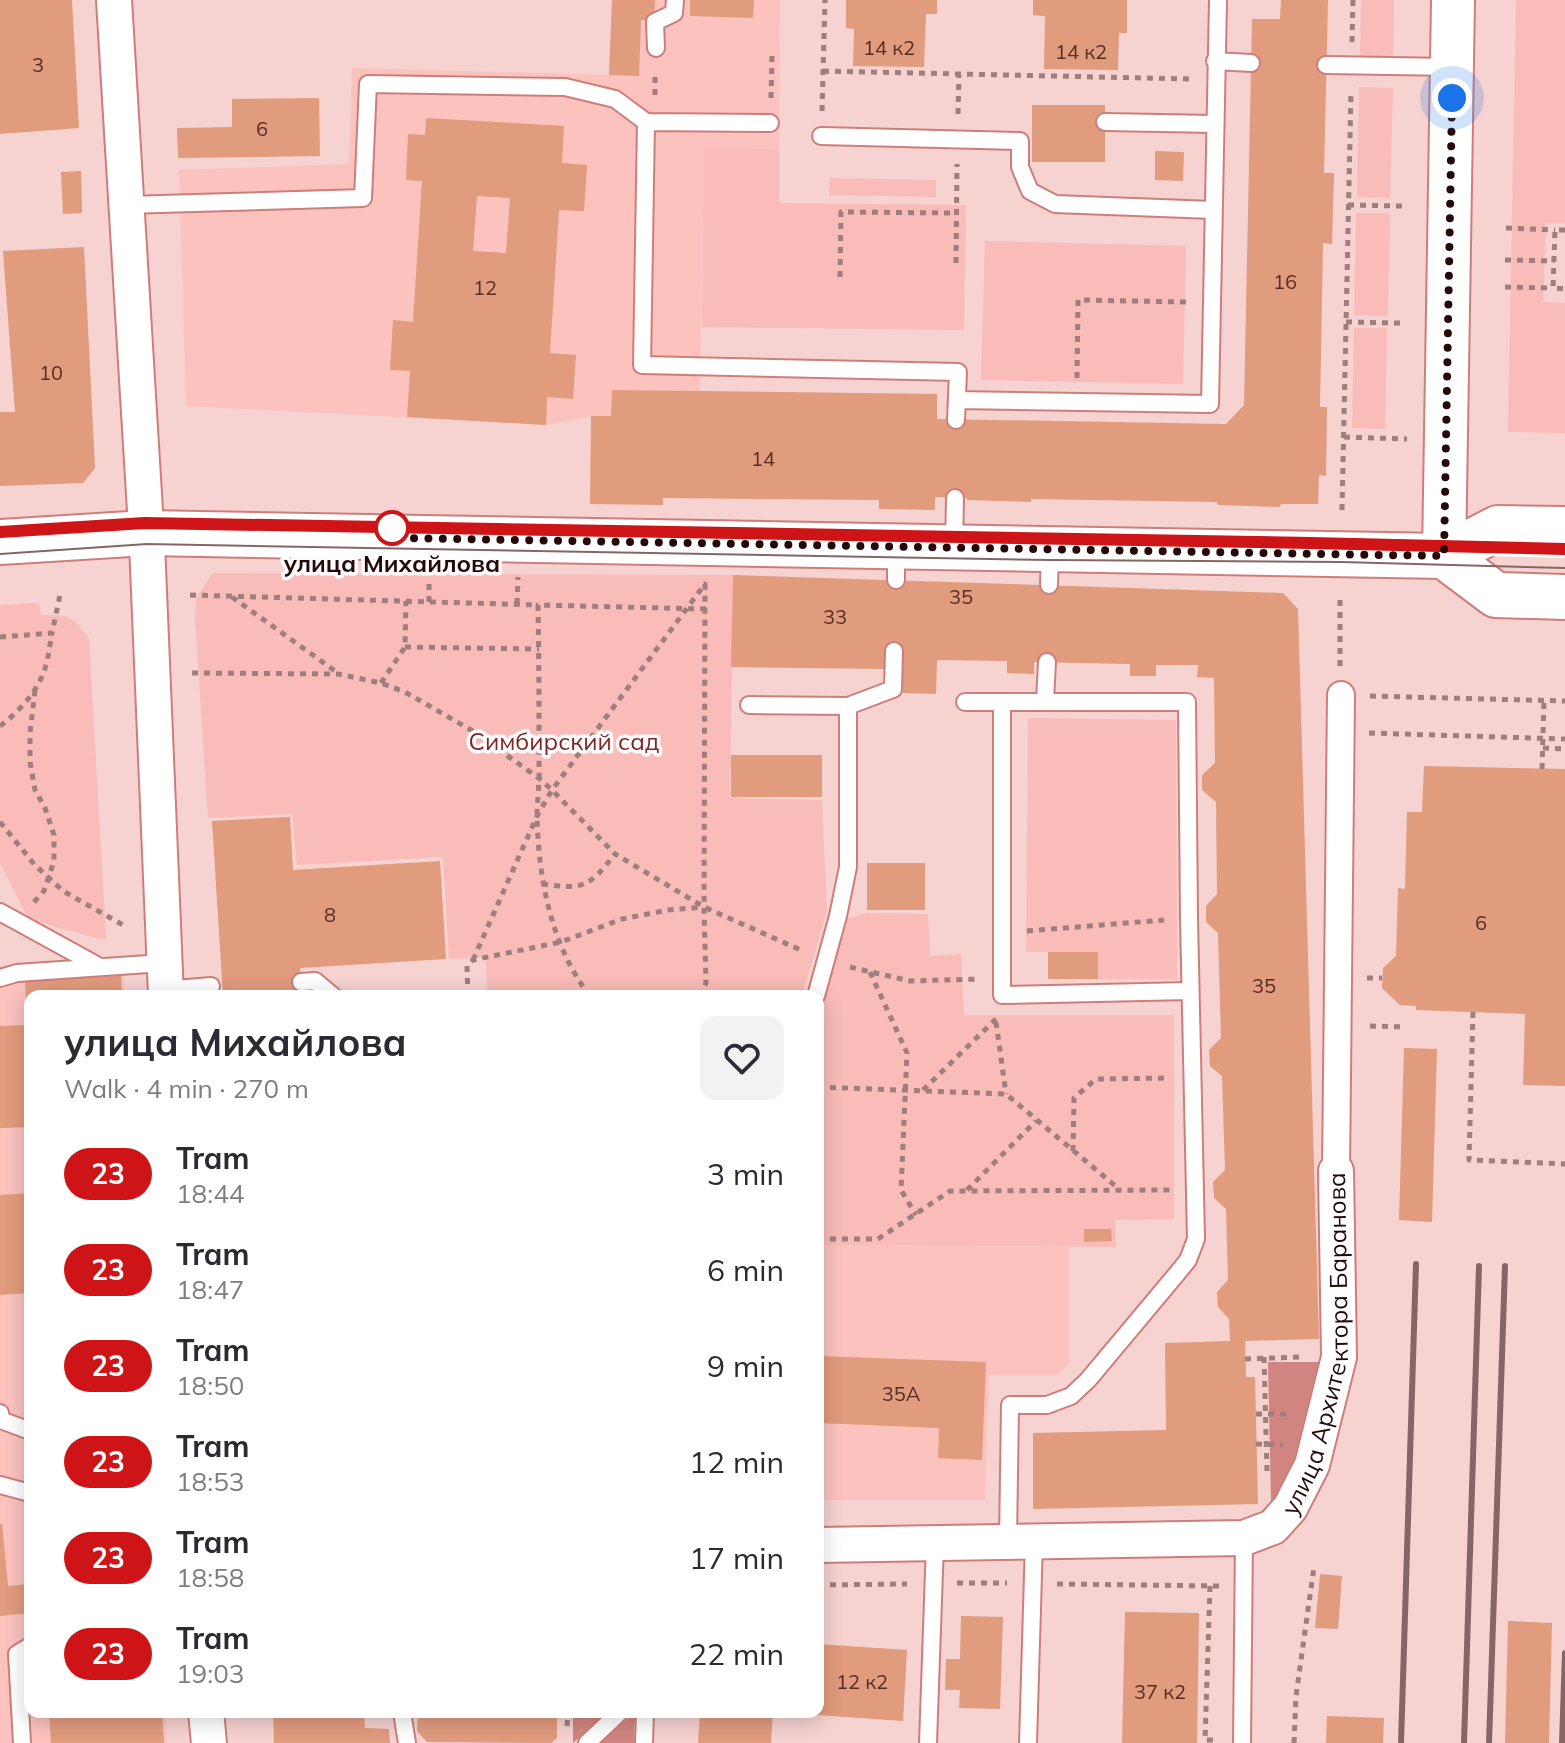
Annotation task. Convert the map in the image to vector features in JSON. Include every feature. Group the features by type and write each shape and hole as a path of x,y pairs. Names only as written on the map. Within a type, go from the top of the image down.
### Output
{"main road":[{"path":"0,542 146,533 896,563 954,547 1050,567 1444,556 1498,528 1565,529"},
{"path":"1444,556 1496,595 1565,597"}],"street":[{"path":"114,0 146,533 165,983"},
{"path":"1444,556 1453,0"},
{"name":"улица Архитектора Баранова","path":"824,1545 1244,1538 1273,1527 1290,1508 1312,1465 1339,1357 1336,1171 1341,695"},
{"path":"207,1718 209,1743"}],"lane":[{"path":"656,48 655,22 674,13 675,0"},
{"path":"957,400 1210,404 1218,0"},
{"path":"1215,61 1251,63"},
{"path":"1326,65 1452,67"},
{"path":"126,205 363,198 368,84 565,87 615,99 646,122 770,123"},
{"path":"646,122 642,365 958,372 956,420"},
{"path":"1105,122 1214,124"},
{"path":"821,136 1020,141 1020,167 1030,191 1055,204 1213,210"},
{"path":"954,547 955,498"},
{"path":"749,705 848,706 893,689 894,651"},
{"path":"1045,701 1047,662"},
{"path":"965,702 1187,702 1196,1239 1188,1260 1088,1380 1071,1396 1047,1405 1010,1405 1021,1541 1028,1743"},
{"path":"1002,702 1002,987 1190,991"},
{"path":"817,990 848,867 848,706"},
{"path":"7,916 101,968 165,983 211,986"},
{"path":"0,978 17,973 101,968"},
{"path":"301,982 315,981 326,990"},
{"path":"0,1413 1,1420 24,1429"},
{"path":"0,1485 24,1491"},
{"path":"1242,1742 1244,1538"},
{"path":"928,1743 935,1543"},
{"path":"22,1743 17,1654 24,1650"},
{"path":"403,1718 407,1743"},
{"path":"587,1743 614,1718"},
{"path":"644,1743 645,1718"}],"path":[{"path":"821,136 825,0"},
{"path":"1342,510 1353,0"},
{"path":"646,122 655,94 656,48"},
{"path":"770,123 772,55"},
{"path":"823,71 1215,79"},
{"path":"956,263 957,184"},
{"path":"1348,205 1402,206"},
{"path":"840,277 841,212 957,213"},
{"path":"1506,228 1565,230"},
{"path":"1553,288 1555,230"},
{"path":"1505,260 1554,261"},
{"path":"1505,287 1565,289"},
{"path":"1077,369 1078,300 1186,302"},
{"path":"1346,322 1400,323"},
{"path":"1344,437 1412,439"},
{"path":"429,583 429,602"},
{"path":"517,583 517,604"},
{"path":"468,990 467,966 473,960 537,816 552,790 705,584 706,983 703,990"},
{"path":"0,726 35,690 46,668 60,595"},
{"path":"190,595 706,609"},
{"path":"232,596 338,674"},
{"path":"1340,600 1341,695 1565,701"},
{"path":"381,683 405,647 406,601"},
{"path":"538,605 540,779 537,816 542,884 561,942 586,990"},
{"path":"0,637 52,633"},
{"path":"405,647 539,649"},
{"path":"192,673 338,674 381,683 405,692 471,730 540,779 615,854 704,907 824,961 910,981 957,978 1002,987 995,1021 1006,1094 1120,1190"},
{"path":"7,916 44,891 54,861 54,835 35,790 30,762 35,690"},
{"path":"1542,769 1544,700"},
{"path":"1340,733 1565,739"},
{"path":"1543,748 1565,749"},
{"path":"0,822 34,864 63,891 123,925"},
{"path":"542,884 570,888 584,884 598,875 615,854"},
{"path":"473,960 561,942 622,919 704,907"},
{"path":"1001,933 1189,918"},
{"path":"870,972 907,1053 901,1190 916,1215"},
{"path":"1473,1012 1469,1160 1565,1164"},
{"path":"923,1091 995,1021"},
{"path":"1073,1151 1074,1098 1096,1079 1192,1078"},
{"path":"824,1087 1006,1094"},
{"path":"967,1191 1036,1121"},
{"path":"824,1239 878,1239 950,1191 1174,1190"},
{"path":"1245,1359 1264,1357 1267,1483"},
{"path":"1294,1743 1296,1696 1314,1567"},
{"path":"1210,1586 1205,1740 1242,1742"}],"shaded area":[{"path":"612,0 780,0 779,149 704,149 700,391 612,390 611,416 591,416 546,425 186,406 179,170 349,164 352,68 609,75"},
{"path":"123,971 124,990 24,990 24,1718 165,1718 167,1743 0,1743 0,983 24,978"},
{"path":"824,1245 1069,1247 1069,1364 1057,1375 989,1375 985,1500 824,1500"},
{"path":"1268,1362 1321,1362 1304,1442 1283,1493 1271,1503"},
{"path":"573,1718 601,1718 573,1743"},
{"path":"629,1718 635,1718 634,1743 598,1743"}],"green space":[{"path":"1361,0 1394,0 1393,58 1360,58"},
{"path":"1516,0 1565,0 1565,223 1546,223 1543,302 1565,303 1565,433 1508,432"},
{"path":"1359,87 1393,88 1390,198 1357,197"},
{"path":"704,148 779,149 779,203 966,205 964,330 702,327"},
{"path":"830,178 936,180 936,197 829,195"},
{"path":"1356,213 1390,213 1388,316 1354,315"},
{"path":"985,241 1186,246 1183,384 981,380"},
{"path":"1354,328 1387,328 1385,429 1352,428"},
{"name":"Симбирский сад","path":"213,573 733,575 730,798 822,800 827,911 804,990 487,990 486,957 449,959 443,857 297,865 292,814 208,818 196,598"},
{"path":"39,603 41,615 69,618 79,625 89,639 106,939 29,919 0,864 0,605"},
{"path":"1028,718 1176,720 1177,979 1098,979 1097,952 1026,952"},
{"path":"866,913 928,914 930,956 961,954 964,1015 1174,1015 1174,1219 1115,1220 1116,1247 824,1245 824,1004 846,919"}],"building":[{"path":"0,0 72,0 79,128 0,134"},
{"path":"612,0 655,0 654,20 641,20 639,76 609,75"},
{"path":"690,0 754,0 753,18 690,16"},
{"path":"846,0 937,0 937,14 926,14 924,67 853,66 854,29 846,28"},
{"path":"1033,0 1127,0 1127,33 1119,33 1118,70 1044,69 1045,16 1033,15"},
{"path":"1281,0 1328,0 1324,173 1334,173 1332,244 1323,243 1320,407 1327,407 1326,476 1319,475 1318,504 1281,504 1280,507 1218,505 1217,502 1031,499 1031,502 935,497 935,510 879,509 879,500 663,498 663,505 590,504 591,416 611,416 612,390 937,394 937,419 1226,424 1244,405 1252,19 1280,19"},
{"path":"319,98 320,156 178,158 177,128 232,127 232,99"},
{"path":"1032,105 1105,105 1105,162 1032,162"},
{"path":"426,118 564,126 562,163 587,165 584,211 559,210 550,353 576,355 573,399 547,397 546,425 407,417 410,371 390,370 393,320 413,322 422,181 406,180 408,134 425,135","holes":["477,196 510,198 506,253 473,251"]},
{"path":"1155,151 1184,152 1183,181 1155,180"},
{"path":"81,171 82,213 63,214 61,172"},
{"path":"84,247 95,468 83,483 0,486 0,412 15,412 3,251"},
{"path":"733,575 1283,593 1298,609 1319,1339 1245,1341 1246,1377 1255,1377 1258,1504 1033,1509 1033,1433 1166,1430 1165,1343 1230,1341 1229,1319 1218,1307 1217,1292 1228,1280 1226,1209 1214,1198 1213,1182 1225,1170 1222,1076 1210,1066 1209,1050 1221,1038 1218,933 1206,922 1206,906 1217,894 1216,802 1202,790 1202,775 1215,763 1214,678 1197,677 1198,665 1156,665 1156,676 1130,676 1130,664 1034,662 1034,674 1007,673 1007,661 937,660 936,694 902,693 903,652 886,651 886,669 731,667"},
{"path":"731,755 822,755 822,797 731,797"},
{"path":"1424,766 1565,769 1565,1086 1523,1085 1525,1014 1416,1010 1416,1006 1400,1005 1382,988 1383,968 1396,956 1398,888 1405,889 1407,812 1422,812"},
{"path":"290,817 293,870 440,861 446,959 300,968 302,990 223,990 212,821"},
{"path":"867,863 925,863 925,910 867,910"},
{"path":"1048,952 1098,952 1098,979 1048,979"},
{"path":"121,974 122,990 25,990 25,979"},
{"path":"24,1025 24,1127 0,1128 0,1026"},
{"path":"1404,1048 1437,1049 1432,1222 1399,1220"},
{"path":"24,1193 24,1293 0,1295 0,1195"},
{"path":"1084,1229 1111,1229 1112,1241 1084,1242"},
{"path":"824,1356 986,1362 982,1460 938,1458 939,1428 824,1423"},
{"path":"2,1524 8,1586 24,1585 24,1614 0,1616"},
{"path":"1320,1574 1342,1576 1338,1629 1315,1628"},
{"path":"1125,1612 1199,1613 1197,1743 1122,1743"},
{"path":"961,1616 1003,1617 1000,1709 959,1708 960,1690 945,1690 946,1659 960,1659"},
{"path":"1508,1621 1552,1623 1549,1743 1505,1743"},
{"path":"824,1644 907,1650 903,1721 824,1716"},
{"path":"1327,1716 1384,1718 1383,1743 1326,1743"},
{"path":"49,1718 162,1718 164,1743 51,1743"},
{"path":"273,1718 364,1718 365,1728 389,1729 390,1743 274,1743"},
{"path":"418,1718 557,1718 557,1738 551,1743 427,1742 417,1731"},
{"path":"700,1718 773,1718 771,1743 698,1743"}],"tram line":[{"path":"0,532 145,523 1565,550"},
{"name":"23","path":"0,532 145,523 1565,549"},
{"path":"0,554 147,544 1565,568"}],"railway":[{"path":"1401,1743 1416,1264"},
{"path":"1464,1743 1479,1266"},
{"path":"1489,1743 1505,1266"},
{"path":"1562,1743 1565,1653"}],"place":[{"name":"улица Михайлова","path":"392,528"}],"route":[{"path":"392,528 396,538 1444,556 1452,98"}]}
